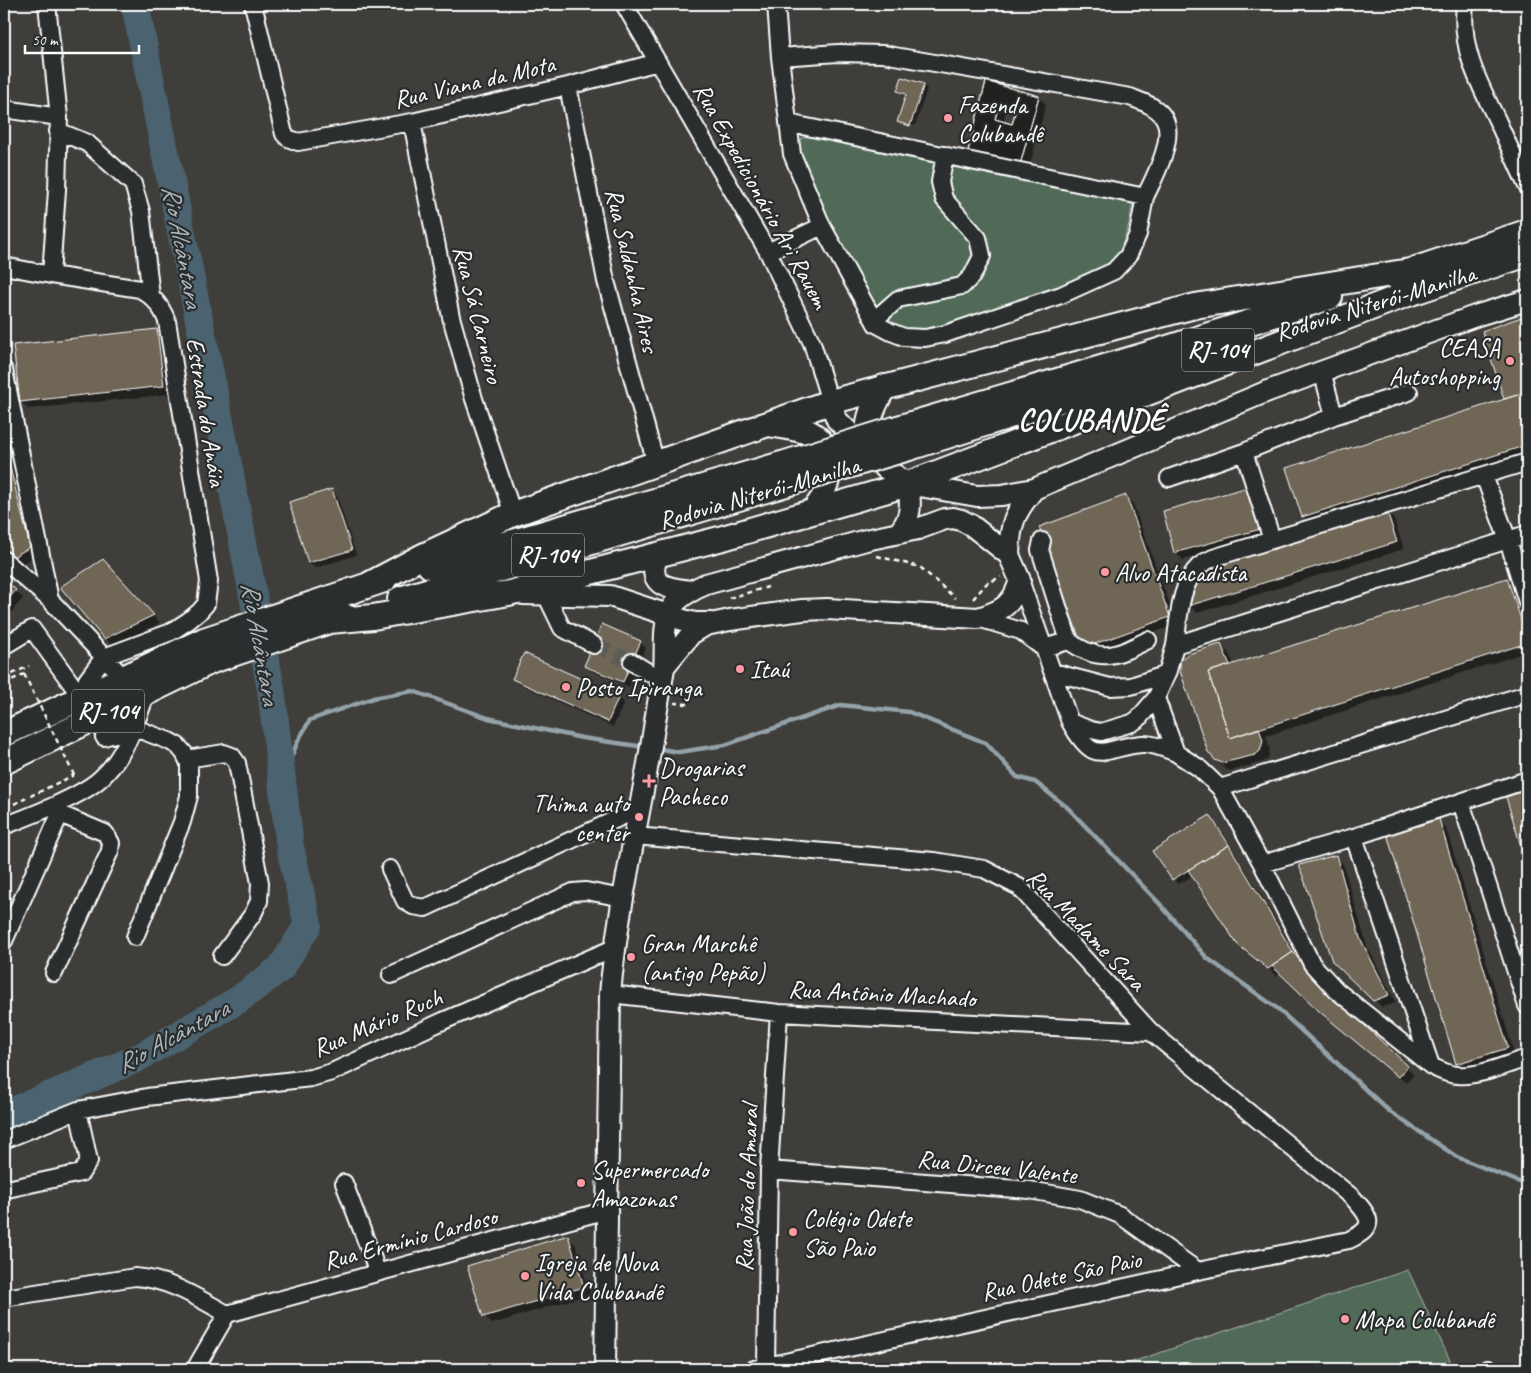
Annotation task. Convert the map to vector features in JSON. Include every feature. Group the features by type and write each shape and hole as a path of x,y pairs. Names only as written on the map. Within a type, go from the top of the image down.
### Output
{"highway":[{"name":"Rodovia Niterói-Manilha","path":"1410,282 1527,232"},
{"name":"Rodovia Niterói-Manilha","path":"4,734 123,677 208,650 904,438 1152,353 1410,282 1527,254"},
{"path":"370,584 423,556 513,514 768,424 833,411 884,387 1195,306 1410,282"},
{"path":"315,618 374,617 508,593 723,538 908,484 1410,282"},
{"path":"870,453 867,428 869,418 877,398 884,387"},
{"path":"768,424 813,434 826,446 833,460"},
{"name":"Rodovia Niterói-Manilha","path":"315,618 370,584 784,474"},
{"name":"Rodovia Niterói-Manilha","path":"4,762 147,692 208,650"}],"main road":[{"path":"899,532 905,526 909,513 908,484 977,496 1002,495 1034,490 1268,391 1527,300"},
{"name":"Rua Expedicionário Ari Rauem","path":"833,411 884,468 908,484"},
{"name":"Rua Expedicionário Ari Rauem","path":"810,513 823,497 830,480 833,460 833,411"},
{"path":"508,593 610,596 695,623 711,623 778,613 827,609 978,618 1000,610 1012,600 1013,578 1009,555 1010,532 1024,502 1034,490"},
{"path":"605,1369 610,994 614,948 654,730 662,674 665,634 669,616 676,602 706,584 866,540 918,528 945,519 961,520 988,537 1009,555"},
{"path":"658,555 654,571 661,585 666,588 692,591"},
{"path":"692,591 689,600 692,611 696,617 711,623"},
{"path":"662,674 691,634 711,623"}],"street":[{"path":"47,4 59,124 58,190 51,275"},
{"name":"Rua Viana da Mota","path":"253,4 284,134 298,142 412,122 568,86 658,62"},
{"name":"Rua Expedicionário Ari Rauem","path":"624,4 768,252 812,343 833,411"},
{"path":"776,4 780,57 792,154 822,226 876,324 904,337 925,338 945,334 1061,294 1114,271 1128,256 1138,234 1145,197 1165,151 1167,133 1164,118 1149,104 1130,97 882,54 838,53 780,57"},
{"path":"1465,4 1466,46 1473,69 1527,186"},
{"name":"Rua Saldanha Aires","path":"568,86 606,281 656,464"},
{"path":"4,108 59,124 87,143 133,184 141,211 151,296"},
{"name":"Rua Sá Carneiro","path":"412,122 451,317 474,400 513,514"},
{"path":"788,123 1145,197"},
{"path":"876,324 881,314 898,299 962,286 972,276 982,256 978,238 944,199 940,182 945,155"},
{"path":"768,252 822,226"},
{"path":"4,266 140,289 151,296"},
{"name":"Estrada do Anáia","path":"104,657 171,632 199,612 206,604 208,595 208,568 168,321 162,307 151,296"},
{"path":"4,370 50,600"},
{"path":"1322,371 1334,416"},
{"path":"1169,478 1244,452 1334,416 1408,392"},
{"path":"1244,452 1272,540"},
{"path":"1070,722 1101,732 1132,723 1138,719 1156,698 1167,674 1175,645 1181,603 1188,581 1198,567 1213,558 1527,462"},
{"path":"1484,476 1508,540 1527,602"},
{"path":"1175,645 1527,534"},
{"path":"1042,541 1040,550 1069,640 1083,651 1096,655 1113,655 1127,651 1148,640"},
{"path":"4,560 50,600 123,677"},
{"path":"1013,578 1053,672 1070,722 1081,741 1097,751 1107,752 1148,744 1176,752 1199,768 1220,788 1262,864 1312,964 1336,990 1431,1066 1456,1075 1470,1075 1527,1058"},
{"path":"546,595 562,628 594,644"},
{"path":"978,618 1021,631 1043,648"},
{"path":"4,646 32,629 81,697"},
{"path":"1043,648 1069,640"},
{"path":"81,697 87,680 104,657"},
{"path":"632,662 662,674"},
{"path":"1053,672 1110,687 1131,686 1167,674"},
{"path":"4,826 60,808 76,794 99,780 110,769 123,750 134,728 147,692"},
{"path":"1220,788 1527,694"},
{"path":"1156,698 1176,752"},
{"path":"83,723 104,736 112,747 110,769"},
{"path":"104,736 134,728 178,746 187,759 190,776 189,796 184,813 135,936"},
{"path":"187,759 224,753 232,756 237,763 260,883 259,901 254,914 222,956"},
{"path":"1262,864 1354,837 1527,780"},
{"path":"1460,802 1527,1006"},
{"path":"4,941 60,808"},
{"path":"54,973 110,851 110,843 105,833 60,808"},
{"path":"390,870 405,901 414,906 425,908 638,809"},
{"name":"Rua Madame Sara","path":"634,836 934,861 984,869 1019,887 1151,1032 1353,1198 1366,1212 1369,1220"},
{"path":"1354,837 1431,1066"},
{"path":"391,975 572,892 586,891 623,898"},
{"name":"Rua Mário Ruch","path":"4,1140 78,1110 147,1098 310,1078 332,1072 443,1021 614,948"},
{"name":"Rua Antônio Machado","path":"610,994 779,1013 1151,1032"},
{"name":"Rua João do Amaral","path":"760,1367 769,1170 779,1013"},
{"path":"4,1188 7,1189 80,1173 89,1161 78,1110"},
{"name":"Rua Dirceu Valente","path":"769,1170 1029,1190 1080,1199 1120,1215 1198,1271"},
{"path":"344,1183 377,1273"},
{"name":"Rua Ermínio Cardoso","path":"227,1314 607,1210"},
{"name":"Rua Odete São Paio","path":"760,1367 1198,1271 1349,1240 1363,1233 1368,1228 1369,1220"},
{"path":"4,1298 135,1277 169,1284 227,1314 195,1369"}],"path":[{"path":"876,556 920,567 953,598 961,598"},
{"path":"969,599 974,599 987,583 1013,578"},
{"path":"729,598 774,585"},
{"path":"4,678 29,666"},
{"path":"4,684 24,674 74,775"}],"green space":[{"path":"816,134 1133,202 1129,224 1117,262 1101,273 936,331 892,329 874,313 796,153 801,138"},
{"name":"Mapa Colubandê","path":"1408,1270 1454,1369 1111,1369"}],"building":[{"path":"902,77 924,84 910,126 897,122 906,94 897,91"},
{"path":"986,81 1039,96 1020,165 968,151","holes":["999,105 1016,109 1012,124 995,119"]},
{"path":"986,81 1039,96 1020,165 968,151","holes":["999,105 1016,109 1012,124 995,119"]},
{"name":"CEASA Autoshopping","path":"1527,315 1527,392 1504,399 1482,331"},
{"path":"157,329 164,386 20,402 13,345"},
{"path":"1527,392 1527,445 1302,517 1286,468"},
{"path":"6,451 30,547 13,557 4,549 4,452"},
{"path":"1252,486 1264,528 1174,553 1163,511"},
{"path":"332,489 352,550 308,563 289,502"},
{"name":"Alvo Atacadista","path":"1126,495 1170,617 1083,648 1039,527"},
{"path":"1387,511 1397,542 1188,606 1196,585 1209,568"},
{"path":"103,559 154,615 104,639 60,587"},
{"path":"1507,578 1527,637 1527,643 1230,738 1208,672"},
{"path":"4,579 16,590 4,605"},
{"name":"Posto Ipiranga","path":"602,624 641,641 623,682 584,666"},
{"path":"1221,644 1230,665 1208,672 1230,738 1259,728 1263,741 1260,751 1255,755 1222,763 1215,760 1208,752 1180,671 1180,660 1188,654"},
{"name":"Posto Ipiranga","path":"524,653 619,696 608,722 512,679"},
{"path":"1527,790 1527,866 1506,797"},
{"path":"1210,815 1229,845 1172,880 1152,851"},
{"path":"1439,819 1508,1048 1456,1064 1387,834"},
{"path":"1229,845 1293,952 1268,969 1237,944 1188,870"},
{"path":"1336,855 1360,938 1389,995 1373,1001 1332,961 1299,865"},
{"path":"1293,952 1315,979 1408,1066 1398,1077 1320,1012 1272,966"},
{"name":"Igreja de Nova Vida Colubandê","path":"568,1235 584,1287 483,1317 467,1266"}],"waterway":[{"name":"Rio Alcântara","path":"4,1115 138,1058 238,1000 281,968 308,925 290,847 271,689 221,428 135,4"},
{"path":"283,776 298,741 310,720 373,698 413,691 488,718 582,738 645,747"},
{"path":"655,748 679,752 725,745 841,705 909,712 986,743 1017,777 1035,782 1068,808 1159,903 1207,958 1278,1009 1390,1112 1457,1157 1527,1185"}],"tunnel":[{"path":"594,645 632,662"}],"place":[{"name":"Fazenda Colubandê","path":"948,118"},
{"name":"CEASA Autoshopping","path":"1510,361"},
{"name":"Alvo Atacadista","path":"1105,572"},
{"name":"Itaú","path":"740,669"},
{"name":"Posto Ipiranga","path":"566,687"},
{"name":"Drogarias Pacheco","path":"649,781"},
{"name":"Thima auto center","path":"639,817"},
{"name":"Gran Marchê (antigo Pepão)","path":"631,957"},
{"name":"Supermercado Amazonas","path":"581,1183"},
{"name":"Colégio Odete São Paio","path":"793,1232"},
{"name":"Igreja de Nova Vida Colubandê","path":"525,1276"},
{"name":"Mapa Colubandê","path":"1345,1319"}],"district":[{"name":"COLUBANDÊ","path":"1092,420"}]}
